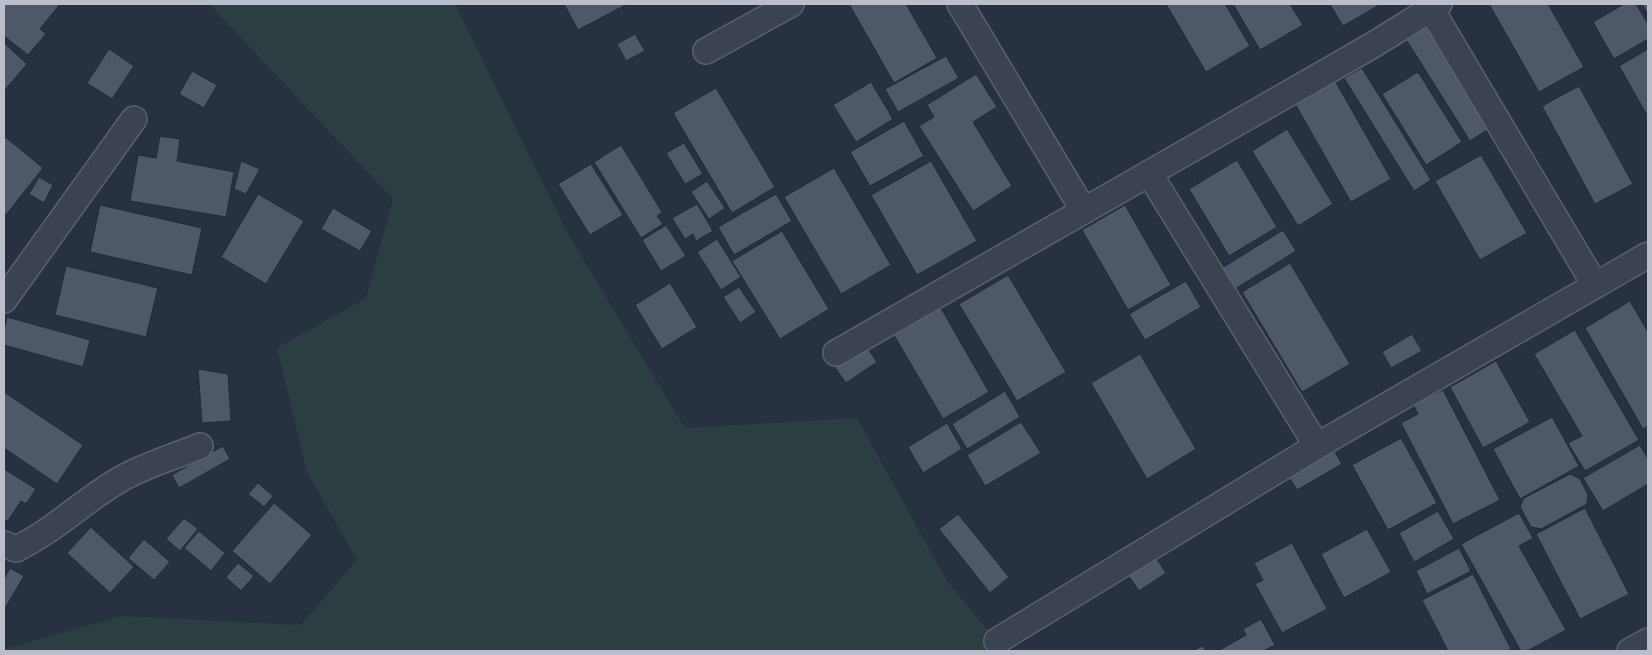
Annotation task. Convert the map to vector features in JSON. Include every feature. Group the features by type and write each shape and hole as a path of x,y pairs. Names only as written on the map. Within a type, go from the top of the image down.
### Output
{"street":[{"path":"706,51 791,4"},
{"path":"960,4 1084,211"},
{"path":"836,354 1374,45 1432,5 1595,285"},
{"path":"4,300 134,119"},
{"path":"1149,174 1316,446"},
{"path":"997,641 1316,446 1648,255"},
{"path":"4,544 16,549 38,539 60,520 122,478 200,446"},
{"path":"1630,651 1648,641"}],"green space":[{"path":"209,4 455,4 568,234 685,428 857,418 947,581 1005,651 4,651 4,649 122,616 301,625 357,560 307,472 277,348 366,298 393,199"}],"building":[{"path":"4,4 60,4 40,29 46,34 28,55 4,36"},
{"path":"564,4 627,4 578,30"},
{"path":"849,4 906,4 937,58 894,83"},
{"path":"1166,4 1225,4 1250,46 1206,72"},
{"path":"1233,4 1290,4 1303,25 1260,50"},
{"path":"1330,4 1381,4 1343,26"},
{"path":"1489,4 1548,4 1584,67 1539,92"},
{"path":"1624,4 1636,4 1648,24 1648,39 1614,59 1593,22"},
{"path":"1642,4 1648,4 1648,15"},
{"path":"1422,20 1490,128 1470,141 1402,33"},
{"path":"635,34 645,51 626,61 617,44"},
{"path":"4,43 27,64 4,91"},
{"path":"109,49 134,66 112,99 87,83"},
{"path":"1648,49 1648,117 1619,66"},
{"path":"946,56 959,78 898,112 885,89"},
{"path":"1362,68 1431,180 1414,191 1344,78"},
{"path":"192,71 217,85 204,108 179,94"},
{"path":"1418,72 1462,142 1426,165 1382,94"},
{"path":"976,74 997,107 973,122 1012,186 973,211 919,126 934,117 927,105"},
{"path":"1334,79 1391,179 1351,202 1294,102"},
{"path":"871,82 893,119 856,142 833,105"},
{"path":"1579,86 1633,184 1595,204 1542,106"},
{"path":"716,88 775,187 732,213 673,113"},
{"path":"904,121 924,156 870,186 850,152"},
{"path":"1287,129 1333,204 1298,226 1252,151"},
{"path":"4,136 43,168 6,215 4,214"},
{"path":"160,136 180,139 177,161 234,172 226,217 130,201 138,155 156,158"},
{"path":"684,143 703,174 685,184 666,153"},
{"path":"621,145 662,212 657,216 663,224 641,238 594,162"},
{"path":"1481,155 1527,233 1480,260 1435,181"},
{"path":"1237,160 1277,227 1229,256 1189,189"},
{"path":"241,161 260,169 246,194 234,189"},
{"path":"931,161 977,241 917,275 871,195"},
{"path":"591,164 623,215 590,235 558,184"},
{"path":"834,168 891,265 841,294 784,197"},
{"path":"39,177 53,185 44,203 29,194"},
{"path":"707,181 725,208 709,219 691,192"},
{"path":"258,194 304,221 266,284 221,257"},
{"path":"776,194 792,221 734,255 718,227"},
{"path":"697,204 713,231 696,241 693,234 685,239 672,218"},
{"path":"100,205 202,228 192,275 90,252"},
{"path":"1125,205 1171,285 1128,310 1082,230"},
{"path":"333,208 372,231 360,251 321,229"},
{"path":"666,225 686,256 661,271 642,240"},
{"path":"1283,230 1296,251 1235,289 1222,268"},
{"path":"782,231 829,309 780,339 732,261"},
{"path":"717,239 741,277 721,290 697,252"},
{"path":"1290,263 1350,364 1302,392 1242,292"},
{"path":"66,266 158,288 146,337 55,315"},
{"path":"1008,275 1066,372 1017,401 959,304"},
{"path":"1186,281 1201,307 1145,340 1129,314"},
{"path":"670,283 697,327 662,349 635,305"},
{"path":"739,287 756,312 740,323 723,297"},
{"path":"1630,301 1648,332 1648,426 1643,429 1585,328"},
{"path":"941,308 989,392 943,419 894,335"},
{"path":"7,317 90,340 83,367 4,345 4,330"},
{"path":"1575,330 1639,440 1585,471 1568,443 1582,436 1534,354"},
{"path":"1412,334 1422,351 1391,368 1382,352"},
{"path":"865,344 877,362 846,383 834,366"},
{"path":"1140,354 1196,449 1147,479 1091,383"},
{"path":"1496,361 1530,422 1483,448 1450,387"},
{"path":"198,369 228,374 231,421 202,423"},
{"path":"1443,390 1500,500 1453,524 1401,423 1418,414 1413,404"},
{"path":"1005,391 1020,417 967,449 952,424"},
{"path":"4,392 83,445 57,484 4,448"},
{"path":"1552,417 1579,466 1520,499 1493,449"},
{"path":"1021,422 1041,453 985,486 967,455"},
{"path":"947,423 962,449 923,473 908,447"},
{"path":"1401,438 1437,503 1388,530 1352,465"},
{"path":"1640,445 1648,459 1648,484 1603,511 1583,478"},
{"path":"223,446 230,459 179,488 172,475"},
{"path":"1332,447 1342,464 1297,490 1287,474"},
{"path":"4,469 36,489 26,504 21,501 8,521 4,519"},
{"path":"1570,474 1580,479 1588,495 1587,504 1541,529 1531,527 1520,507 1524,498"},
{"path":"258,483 273,496 264,507 248,494"},
{"path":"274,503 312,535 270,584 232,551"},
{"path":"1585,508 1629,594 1580,619 1536,534"},
{"path":"1438,511 1454,539 1414,562 1399,533"},
{"path":"1519,513 1533,538 1519,546 1566,630 1527,651 1521,651 1461,544"},
{"path":"958,514 1009,577 990,593 939,529"},
{"path":"184,518 198,529 180,551 166,539"},
{"path":"91,527 134,567 110,593 67,553"},
{"path":"1367,529 1391,572 1344,598 1321,554"},
{"path":"199,531 225,553 211,571 184,548"},
{"path":"144,539 170,562 154,580 128,558"},
{"path":"1292,543 1327,609 1282,633 1255,584 1263,580 1254,563"},
{"path":"1459,548 1471,571 1427,594 1416,571"},
{"path":"1155,556 1166,573 1139,591 1128,575"},
{"path":"238,563 254,576 241,591 226,577"},
{"path":"10,568 24,576 4,610 4,579"},
{"path":"1473,574 1511,649 1507,651 1448,651 1422,600"},
{"path":"1261,619 1275,645 1263,651 1218,651 1246,635 1243,629"},
{"path":"1203,646 1206,651 1191,651"}]}
